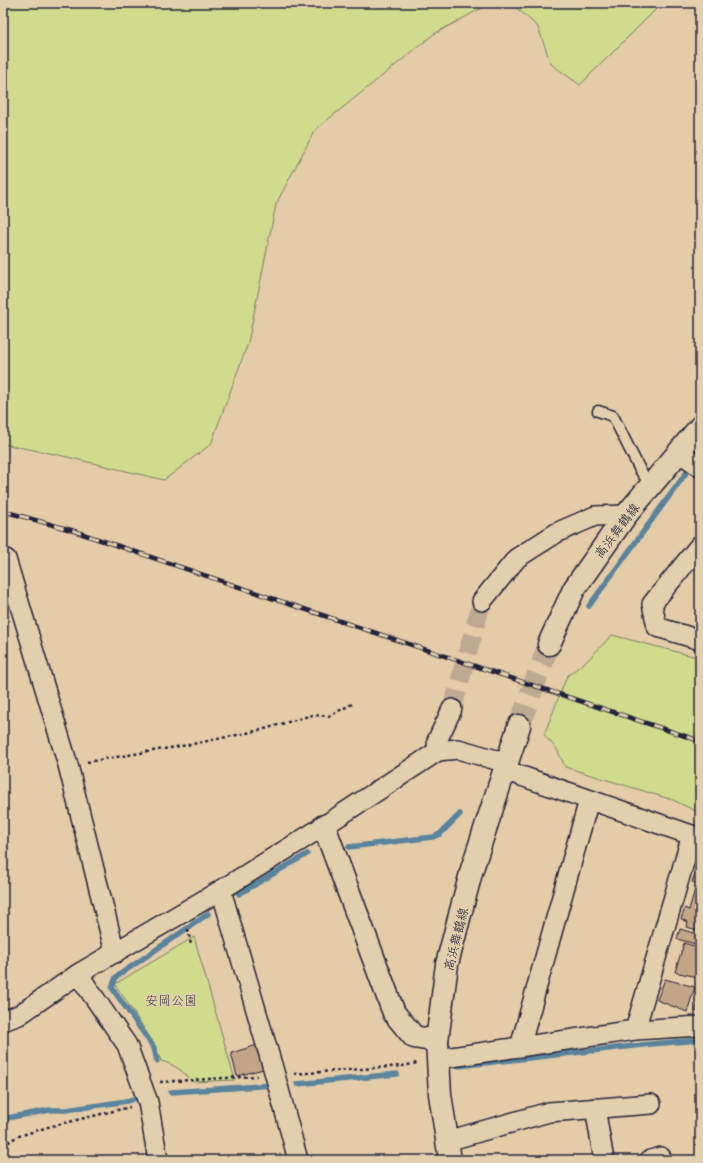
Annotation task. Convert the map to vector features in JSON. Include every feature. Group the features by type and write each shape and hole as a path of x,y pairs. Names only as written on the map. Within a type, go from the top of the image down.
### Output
{"main road":[{"name":"高浜舞鶴線","path":"549,644 574,589 626,514 700,427"},
{"name":"高浜舞鶴線","path":"448,1151 440,1094 437,1050 447,964 472,869 519,726"},
{"path":"324,826 394,1013 414,1037 437,1050"}],"street":[{"path":"679,452 700,467"},
{"path":"482,601 517,558 558,532 595,516 626,514"},
{"path":"700,545 652,604 657,627 700,640"},
{"path":"6,558 68,764 115,953"},
{"path":"438,751 437,741 452,709"},
{"path":"3,1021 19,1015 78,974 222,890 324,826 438,751 458,749 506,766 589,800 696,836 635,1030"},
{"path":"520,1047 589,800"},
{"path":"222,890 298,1160"},
{"path":"78,974 127,1046 148,1102 158,1160"},
{"path":"437,1050 520,1047 635,1030 700,1026"},
{"path":"448,1151 549,1112 651,1104"},
{"path":"595,1108 604,1160"}],"lane":[{"path":"598,411 613,416 640,470 651,486"}],"path":[{"path":"68,764 188,745 261,730 312,715 329,716 352,704"},
{"path":"190,939 190,945"},
{"path":"142,1083 402,1066 437,1050"},
{"path":"3,1146 16,1137 148,1102"}],"green space":[{"path":"3,3 491,3 434,34 315,130 276,204 248,343 211,444 164,480 59,455 3,444"},
{"path":"511,3 662,3 580,85 551,64 538,27"},
{"path":"612,635 700,658 700,813 673,800 565,767 557,749 544,735 567,676 588,660"},
{"name":"安岡公園","path":"194,937 235,1080 193,1082 178,1069 161,1061 155,1045 115,984"}],"building":[{"path":"700,858 700,884 692,882"},
{"path":"695,889 700,891 700,931 687,927 688,922 681,919 685,908 689,910"},
{"path":"680,929 700,935 699,945 677,939"},
{"path":"684,943 700,948 700,967 697,977 675,972"},
{"path":"665,979 695,987 687,1012 657,1000"},
{"path":"700,997 700,1012 695,1011"},
{"path":"264,1043 271,1067 237,1076 231,1053"}],"waterway":[{"path":"589,606 700,454"},
{"path":"349,847 433,837 440,834 460,814"},
{"path":"239,894 307,854"},
{"path":"157,1061 154,1048 112,988 116,977 208,914"},
{"path":"459,1066 651,1044 700,1040"},
{"path":"297,1084 397,1074"},
{"path":"171,1092 274,1085"},
{"path":"3,1120 50,1110 66,1110 127,1101 143,1096"}],"tunnel":[{"path":"452,709 482,601"},
{"path":"519,726 549,644"}],"railway":[{"path":"3,511 71,530 700,741"}]}
